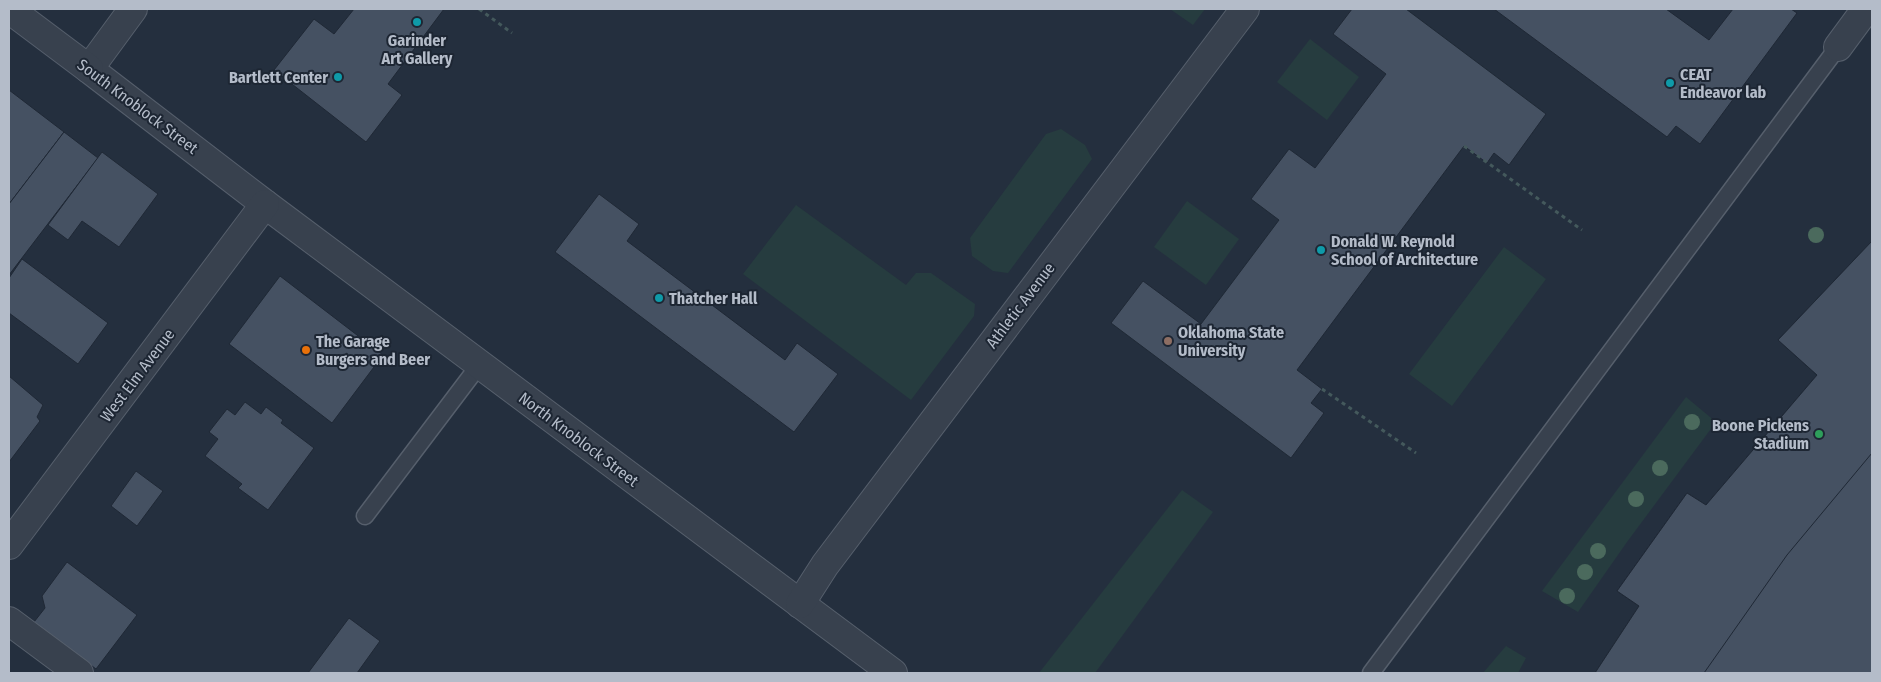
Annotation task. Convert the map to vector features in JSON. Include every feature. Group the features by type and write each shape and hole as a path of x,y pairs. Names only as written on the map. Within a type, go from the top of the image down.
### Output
{"street":[{"name":"South Knoblock Street","path":"10,9 265,204"},
{"path":"89,68 133,9"},
{"name":"Athletic Avenue","path":"800,604 825,565 1245,9"},
{"path":"1838,47 1866,9"},
{"name":"North Knoblock Street","path":"265,204 893,673"},
{"name":"West Elm Avenue","path":"9,545 265,204"},
{"path":"9,620 78,673"}],"lane":[{"path":"1371,673 1838,47"},
{"path":"365,516 480,364"}],"path":[{"path":"479,9 512,33"},
{"path":"1464,146 1582,230"},
{"path":"1322,389 1416,453"}],"green space":[{"path":"1170,9 1205,9 1193,25"},
{"path":"1310,39 1359,77 1327,120 1277,82"},
{"path":"1061,129 1085,145 1092,159 1008,273 993,271 972,256 970,238 1046,134"},
{"path":"1187,201 1239,239 1206,285 1154,247"},
{"path":"796,205 906,285 916,273 931,273 975,304 974,316 911,400 743,274"},
{"path":"1504,247 1546,279 1452,406 1409,374"},
{"path":"1686,397 1716,422 1578,612 1542,591"},
{"path":"1182,490 1213,512 1095,673 1039,673"},
{"path":"1506,646 1526,658 1518,673 1483,673"}],"building":[{"name":"Bartlett Center","path":"354,9 444,9 388,84 402,95 366,142 274,70 314,19 334,34"},
{"name":"Donald W. Reynold School of Architecture","path":"1352,9 1406,9 1546,114 1509,165 1494,153 1487,163 1464,146 1297,370 1322,389 1311,403 1324,413 1291,458 1111,323 1143,281 1201,324 1279,220 1251,199 1289,149 1315,168 1386,74 1333,34"},
{"name":"CEAT Endeavor lab","path":"1494,9 1666,9 1709,40 1733,9 1791,9 1797,13 1700,144 1676,126 1667,137"},
{"path":"9,90 64,132 9,204"},
{"path":"64,132 98,158 9,275 9,204"},
{"path":"102,152 158,194 119,247 82,221 68,240 48,225"},
{"name":"Thatcher Hall","path":"599,194 639,224 627,241 785,360 797,343 838,374 794,432 555,252"},
{"name":"Boone Pickens Stadium","path":"1872,241 1872,673 1595,673 1639,606 1617,591 1687,493 1706,505 1817,375 1778,340"},
{"name":"Boone Pickens Stadium","path":"1872,241 1872,453 1787,555 1704,673 1595,673 1639,606 1617,591 1687,493 1706,505 1817,375 1778,340"},
{"path":"22,259 108,323 78,364 9,313 9,278"},
{"name":"The Garage Burgers and Beer","path":"280,276 383,355 332,423 229,344"},
{"path":"9,376 43,405 37,417 40,421 9,462"},
{"path":"245,402 261,414 266,407 283,420 281,423 314,448 268,510 238,488 242,484 205,456 218,439 209,432 227,409 235,415"},
{"path":"136,471 163,491 137,526 111,506"},
{"path":"67,562 137,615 96,669 34,622 45,608 42,596"},
{"path":"349,618 380,641 357,673 308,673"}],"place":[{"name":"Garinder Art Gallery","path":"417,22"},
{"name":"Bartlett Center","path":"338,77"},
{"name":"CEAT Endeavor lab","path":"1670,83"},
{"name":"Donald W. Reynold School of Architecture","path":"1321,250"},
{"name":"Thatcher Hall","path":"659,298"},
{"name":"Oklahoma State University","path":"1168,341"},
{"name":"The Garage Burgers and Beer","path":"306,350"},
{"name":"Boone Pickens Stadium","path":"1819,434"}]}
